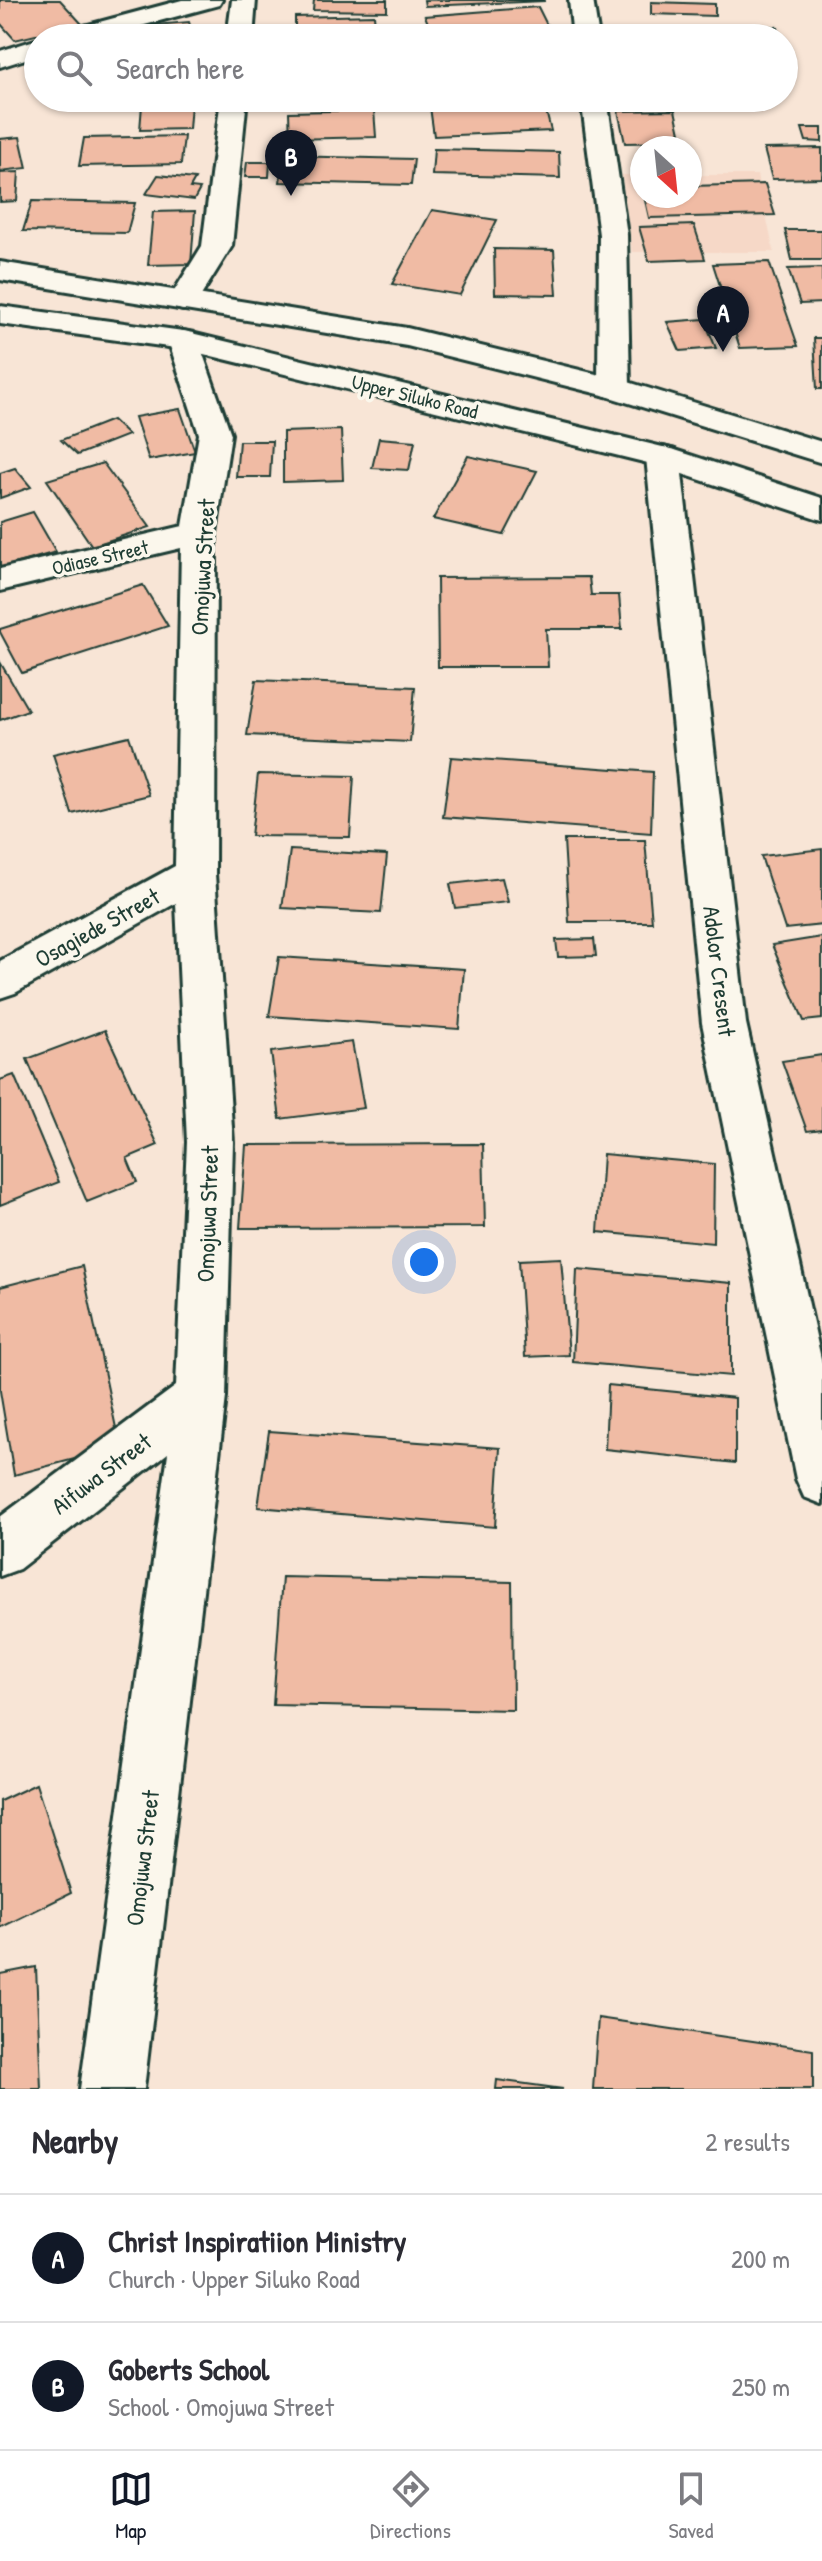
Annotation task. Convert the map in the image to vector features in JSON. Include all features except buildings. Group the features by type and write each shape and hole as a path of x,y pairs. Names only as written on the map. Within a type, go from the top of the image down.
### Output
{"street":[{"path":"120,24 210,0"},
{"path":"241,24 244,0"},
{"path":"581,0 584,24"},
{"path":"0,59 24,51"},
{"path":"183,320 217,246 232,112"},
{"path":"596,112 613,235 614,388"},
{"name":"Upper Siluko Road","path":"0,271 663,457 822,509"},
{"name":"Upper Siluko Road","path":"0,315 183,320 407,337 614,388 822,453"},
{"name":"Omojuwa Street","path":"112,2089 201,1397 210,1142 195,874 199,533 215,434 183,320"},
{"name":"Adolor Cresent","path":"663,457 724,1023 822,1479"},
{"name":"Odiase Street","path":"0,580 199,533"},
{"name":"Osagiede Street","path":"0,981 195,874"},
{"name":"Aifuwa Street","path":"0,1550 201,1397"}],"shaded area":[{"path":"622,175 630,175 630,208 702,208 702,175 757,175 774,252 632,252"}],"place":[{"name":"Goberts School","path":"291,196"},
{"name":"Christ Inspiratiion Ministry","path":"723,352"}]}
